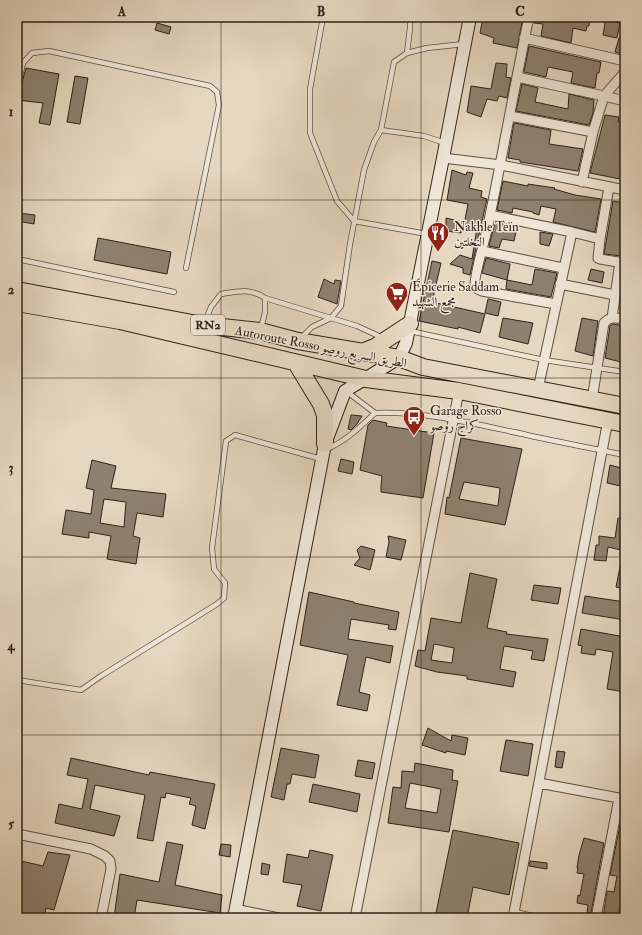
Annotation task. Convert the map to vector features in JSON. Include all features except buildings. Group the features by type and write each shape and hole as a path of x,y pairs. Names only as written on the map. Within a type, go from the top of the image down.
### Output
{"highway":[{"name":"Autoroute Rosso الطريق السريع روصو","path":"17,290 203,325 260,331 298,341 399,358 423,367 625,406"},
{"name":"Autoroute Rosso الطريق السريع روصو","path":"17,303 120,321 366,379 459,391 625,424"},
{"path":"362,352 375,347 409,328"},
{"path":"296,363 321,404 325,415 324,451"}],"main road":[{"path":"234,913 324,451 345,391 399,358 406,343 470,17"}],"street":[{"path":"529,17 501,165 482,252 474,281 477,289 556,304"},
{"path":"618,17 625,18"},
{"path":"524,38 625,61"},
{"path":"582,182 593,132 604,96 625,72"},
{"path":"517,77 625,101"},
{"path":"510,116 593,132"},
{"path":"443,158 501,165 625,190"},
{"path":"610,187 598,258 622,263 612,318"},
{"path":"490,215 600,239"},
{"path":"538,389 572,232"},
{"path":"482,252 563,268"},
{"path":"560,284 615,295"},
{"path":"592,400 604,323 612,318 625,319"},
{"path":"355,918 459,391"},
{"path":"531,918 513,916 608,420"},
{"path":"539,784 622,799 596,918"},
{"path":"17,834 91,849 105,856 110,861 111,869 101,918"},
{"path":"234,913 279,918"}],"lane":[{"path":"323,17 310,89 310,133 337,201 354,221 428,235"},
{"path":"407,53 410,17"},
{"path":"298,341 312,327 331,318 341,306 354,221 364,170 380,130 394,62 407,53 427,48 465,44"},
{"path":"17,90 23,63 32,52 49,51 210,86 217,92 219,105 186,268"},
{"path":"380,130 424,136 446,144"},
{"path":"17,259 174,292"},
{"path":"203,325 211,307 221,294 236,291 256,292 265,298 357,326 387,339"},
{"path":"260,331 265,312 265,298"},
{"path":"409,328 544,360 625,372"},
{"path":"345,391 375,413 396,412 453,419 625,455"},
{"path":"17,680 82,690 101,676 217,604 224,598 225,583 214,569 212,548 226,441 235,435 324,451 353,434 375,413"}],"place":[{"name":"Nakhle Teïn النخلتين","path":"438,252"},
{"name":"Épicerie Saddam مجمع الشهيد","path":"397,312"},
{"name":"Garage Rosso كراج روصو","path":"414,436"}]}
